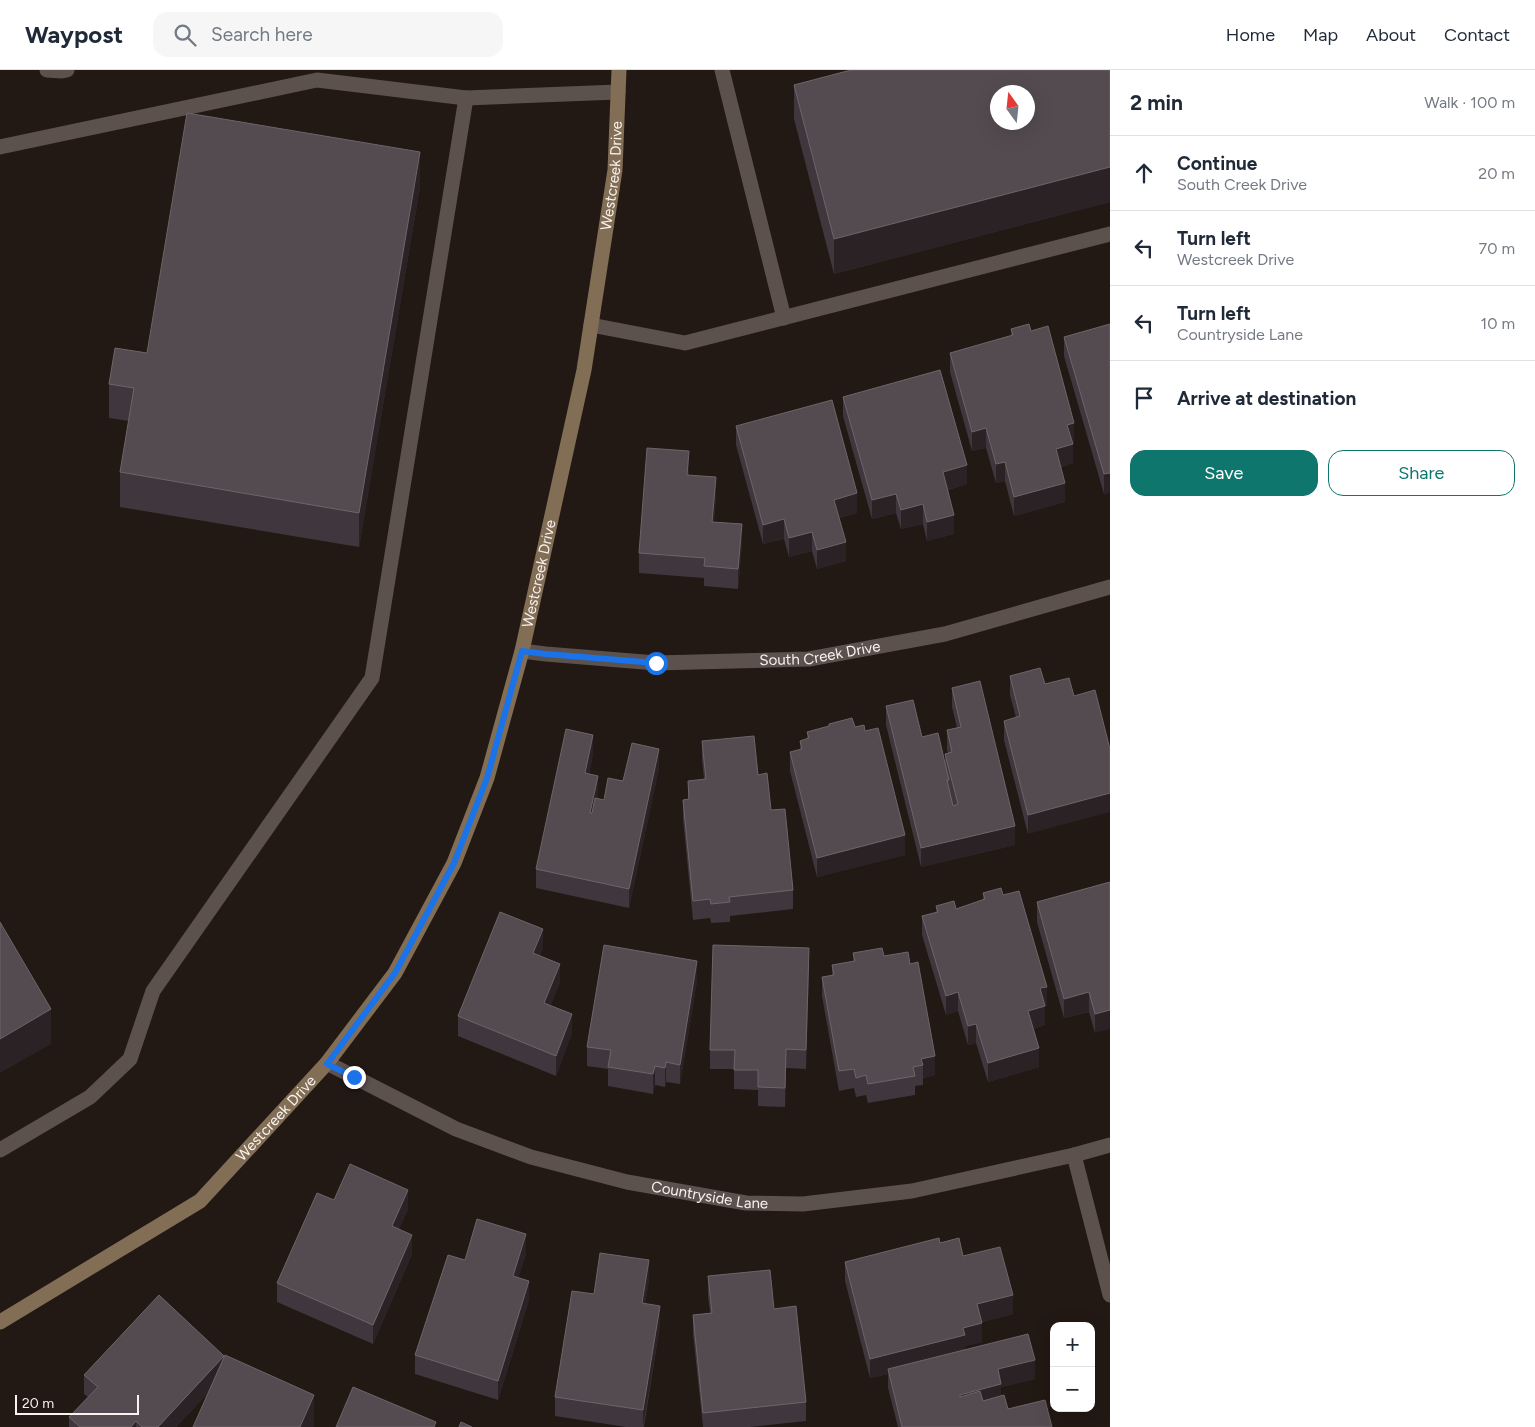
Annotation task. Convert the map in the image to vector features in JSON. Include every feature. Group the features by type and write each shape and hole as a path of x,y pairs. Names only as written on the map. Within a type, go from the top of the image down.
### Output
{"street":[{"path":"47,70 62,72 67,70"},
{"name":"Westcreek Drive","path":"0,1322 200,1201 327,1064 395,973 454,863 487,778 522,651 584,370 615,170 619,70"},
{"path":"722,70 784,318"},
{"path":"0,147 317,80 466,98 618,92"},
{"path":"0,1150 90,1097 130,1059 153,991 372,678 466,98"},
{"path":"591,325 686,343 1110,234"},
{"name":"South Creek Drive","path":"522,651 656,663 809,658 944,634 1110,587"},
{"name":"Countryside Lane","path":"327,1064 456,1129 530,1157 627,1182 746,1203 803,1204 912,1191 1074,1155 1110,1145"},
{"path":"1074,1155 1110,1295"}],"building":[{"path":"851,70 1110,70 1110,167 834,239 794,85"},
{"path":"187,113 420,152 359,513 120,472 134,388 109,384 115,348 147,353"},
{"path":"1029,324 1031,331 1048,326 1074,423 1067,425 1073,444 1056,449 1065,483 1014,497 1005,462 996,464 986,428 972,432 950,353 1013,335 1011,329"},
{"path":"1110,324 1110,473 1104,474 1064,337"},
{"path":"940,370 967,465 943,472 954,515 927,522 923,504 901,510 896,494 872,500 843,397"},
{"path":"832,400 857,493 834,500 846,542 817,550 812,532 789,538 784,519 763,525 736,426"},
{"path":"647,448 689,451 687,475 716,477 712,522 742,524 738,569 704,566 705,558 639,553"},
{"path":"1040,668 1045,684 1069,678 1074,696 1095,690 1110,749 1110,793 1028,815 1004,721 1020,716 1010,676"},
{"path":"980,681 1015,826 921,848 886,706 913,700 922,737 938,733 953,806 958,804 945,754 952,752 947,730 961,727 952,688"},
{"path":"852,718 855,727 864,725 865,731 878,728 905,835 817,858 790,752 802,749 800,741 809,738 807,732"},
{"path":"566,729 593,735 585,773 598,776 590,813 592,813 595,798 604,800 608,778 623,781 632,743 659,749 629,889 536,869"},
{"path":"754,736 758,775 767,773 771,810 785,809 793,890 729,897 730,902 711,904 710,899 693,901 683,800 689,799 688,781 706,779 702,741"},
{"path":"1110,882 1110,1010 1095,1014 1089,992 1064,999 1037,902"},
{"path":"1001,888 1003,895 1019,891 1047,987 1040,988 1045,1006 1028,1011 1039,1048 988,1063 976,1024 968,1026 958,992 946,996 922,916 938,912 936,906 954,901 956,909 985,899 983,893"},
{"path":"500,912 543,929 533,953 560,964 544,1003 572,1014 556,1056 458,1016"},
{"path":"0,922 51,1009 0,1039"},
{"path":"604,945 697,961 680,1065 666,1062 665,1068 655,1066 653,1074 608,1067 611,1050 587,1047"},
{"path":"713,945 809,948 806,1050 786,1049 785,1088 758,1087 758,1070 734,1070 735,1050 710,1050"},
{"path":"882,948 884,956 908,952 910,964 918,962 935,1056 921,1059 923,1065 913,1067 915,1076 868,1084 866,1075 856,1078 854,1069 839,1071 822,977 834,975 832,965 855,961 853,953"},
{"path":"350,1164 408,1190 392,1226 412,1235 373,1325 277,1283 317,1193 334,1200"},
{"path":"477,1219 526,1234 513,1276 529,1281 498,1381 415,1355 448,1255 465,1260"},
{"path":"939,1238 940,1243 959,1238 963,1256 1000,1247 1013,1295 977,1304 982,1323 963,1328 965,1335 870,1359 845,1262"},
{"path":"600,1253 649,1260 642,1303 660,1306 643,1410 555,1397 572,1291 594,1294"},
{"path":"770,1270 774,1309 796,1306 806,1402 703,1413 693,1315 712,1313 708,1276"},
{"path":"159,1295 224,1356 158,1427 142,1427 136,1421 131,1427 80,1427 69,1417 98,1387 84,1375"},
{"path":"1028,1334 1035,1360 998,1369 1001,1384 960,1395 960,1397 980,1391 983,1401 1004,1395 1008,1409 1045,1400 1052,1427 902,1427 888,1369"},
{"path":"225,1355 314,1395 300,1427 193,1427"},
{"path":"353,1387 436,1422 434,1427 336,1427"},
{"path":"461,1422 472,1427 459,1427"}],"route":[{"path":"354,1077 327,1064 395,973 454,863 487,778 522,651 656,663"}]}
